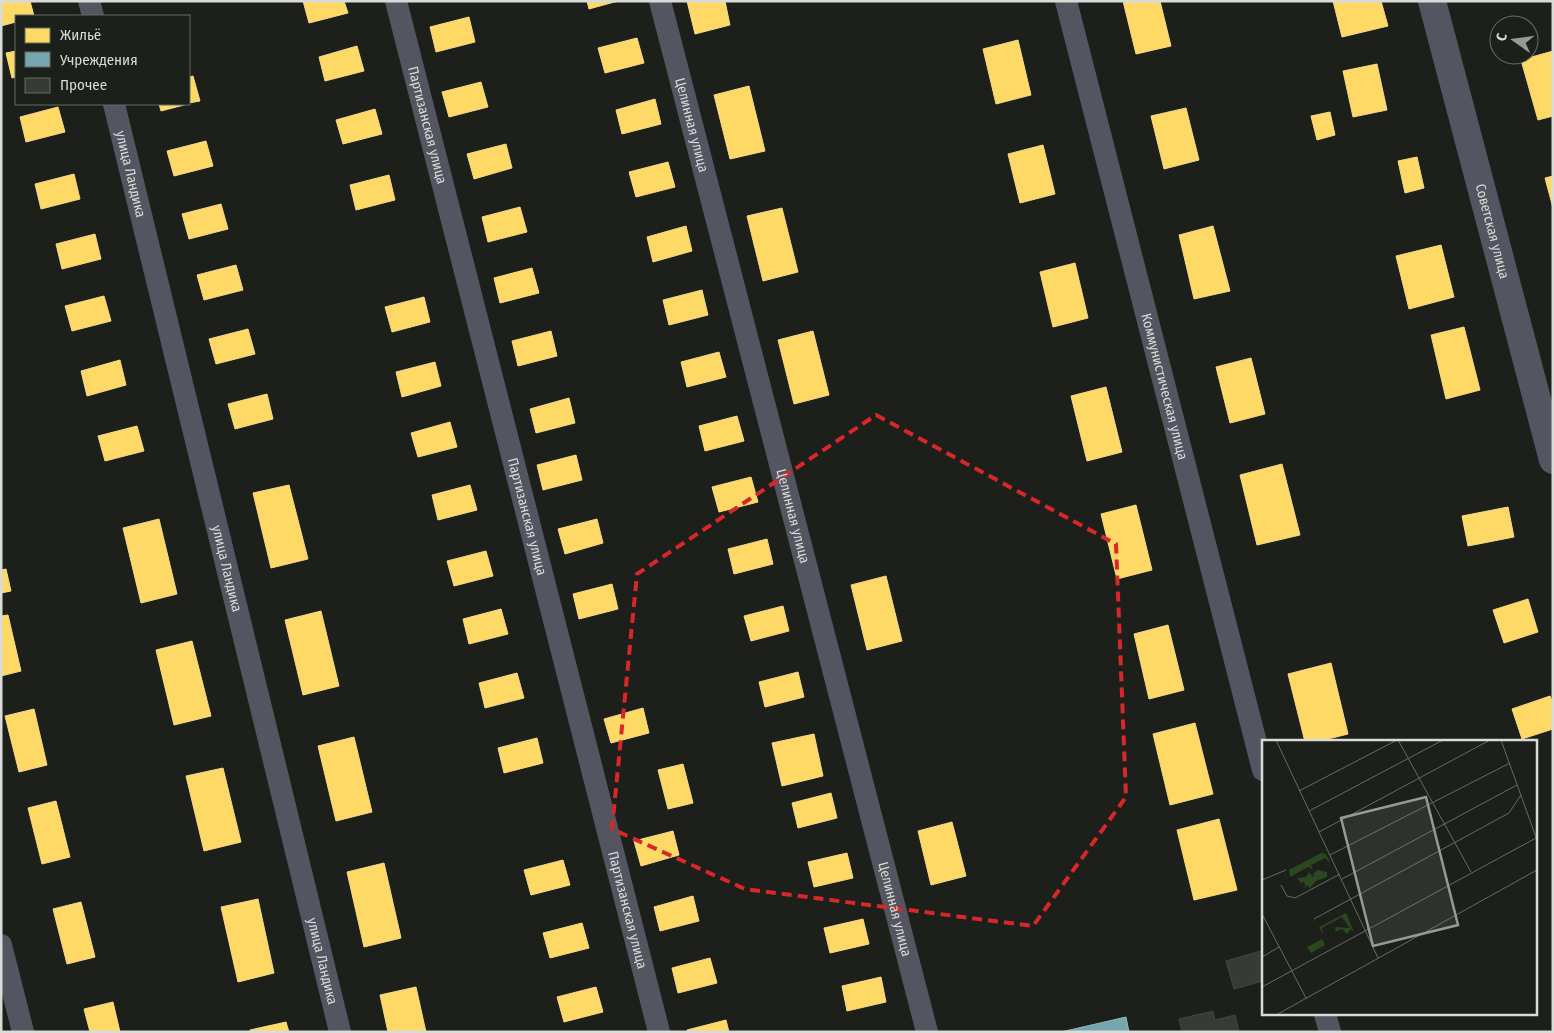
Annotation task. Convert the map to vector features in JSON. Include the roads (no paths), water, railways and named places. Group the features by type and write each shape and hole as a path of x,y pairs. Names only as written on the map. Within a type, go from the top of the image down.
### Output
{"street":[{"path":"89,1 93,15"},
{"name":"Партизанская улица","path":"396,1 659,1032"},
{"name":"Целинная улица","path":"660,1 927,1032"},
{"name":"Коммунистическая улица","path":"1066,1 1262,766"},
{"name":"Советская улица","path":"1432,1 1553,460"},
{"name":"улица Ландика","path":"114,105 340,1032"},
{"path":"1,945 23,1032"},
{"path":"1326,1016 1330,1032"}]}
